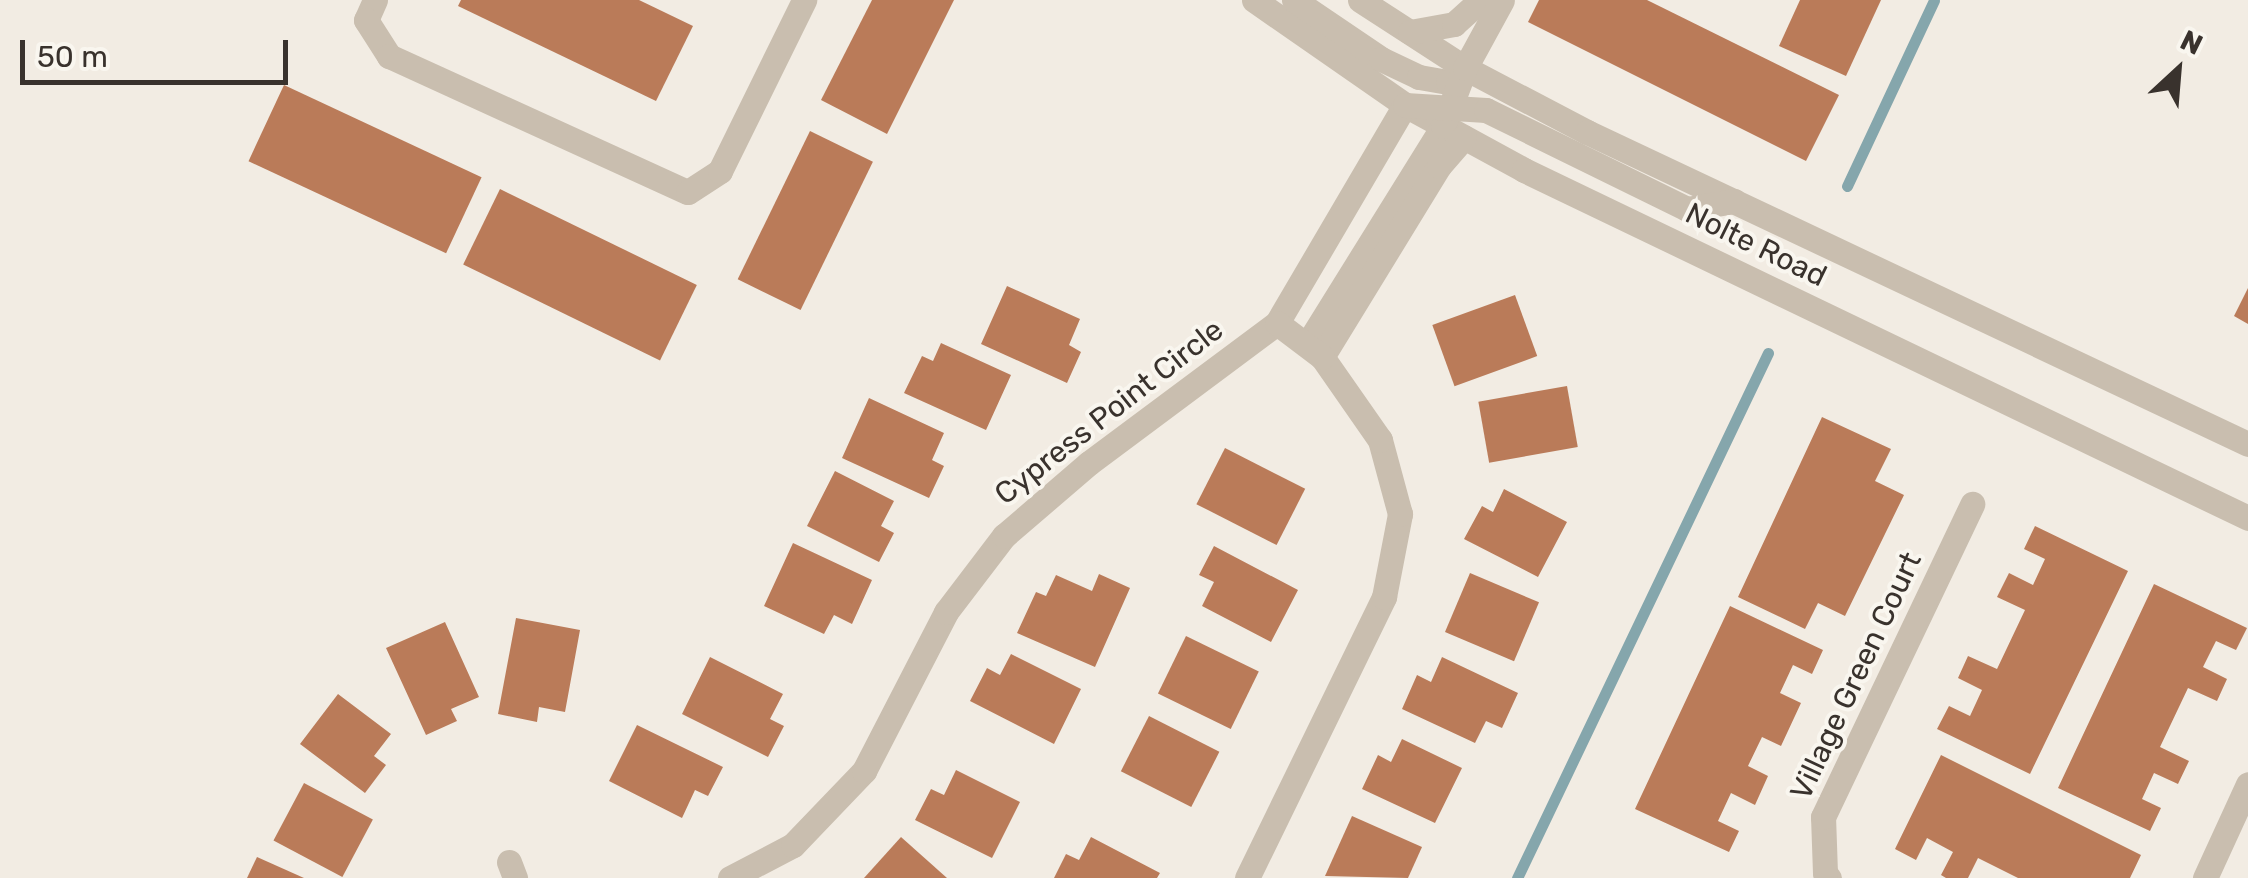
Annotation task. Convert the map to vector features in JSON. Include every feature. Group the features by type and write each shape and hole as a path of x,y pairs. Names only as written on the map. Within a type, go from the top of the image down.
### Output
{"street":[{"path":"375,0 366,20 389,56 688,192 720,171 804,0"},
{"path":"1254,0 1405,105 1452,124"},
{"path":"1294,0 1381,59 1420,77 1448,82 1464,68"},
{"name":"Nolte Road","path":"1360,0 1464,68 1734,201 2248,444"},
{"path":"1315,350 1439,166 1464,68 1488,5"},
{"path":"1410,32 1454,24 1488,5"},
{"name":"Cypress Point Circle","path":"730,878 792,846 864,771 946,612 1004,536 1089,462 1277,323 1405,105"},
{"path":"1315,350 1423,156 1452,124 1486,110 1687,209 1734,201"},
{"name":"Nolte Road","path":"1452,124 2248,518"},
{"path":"1247,878 1384,596 1400,514 1380,440 1315,350 1277,323"},
{"name":"Village Green Court","path":"1830,878 1825,873 1823,818 1972,504"},
{"path":"2205,878 2248,784"}],"building":[{"path":"461,0 639,0 693,26 656,101 458,6"},
{"path":"872,0 954,0 887,134 821,100"},
{"path":"1539,0 1647,0 1839,95 1806,161 1528,22"},
{"path":"1800,0 1881,0 1846,76 1779,46"},
{"path":"284,85 482,177 446,253 249,161"},
{"path":"810,131 873,162 801,310 738,279"},
{"path":"500,189 697,285 660,361 463,264"},
{"path":"1007,286 1080,319 1069,345 1081,352 1067,383 981,344"},
{"path":"2248,288 2248,324 2234,316"},
{"path":"1515,295 1537,356 1455,386 1432,325"},
{"path":"941,343 1011,375 986,430 904,393 922,356 933,361"},
{"path":"1567,386 1578,447 1489,463 1478,402"},
{"path":"869,398 944,433 932,460 944,466 929,498 842,458"},
{"path":"1822,417 1891,449 1875,481 1904,495 1845,616 1818,603 1805,629 1738,597"},
{"path":"1225,448 1305,489 1277,545 1196,504"},
{"path":"835,471 894,501 881,526 894,533 879,562 807,526"},
{"path":"1504,489 1567,522 1538,577 1464,539 1482,506 1493,512"},
{"path":"2035,526 2128,571 2030,774 1937,729 1949,706 1970,716 1982,690 1958,678 1968,656 1997,669 2025,610 1997,597 2009,573 2033,585 2045,559 2024,549"},
{"path":"793,543 872,580 852,624 834,615 824,634 764,606"},
{"path":"1214,546 1298,590 1271,642 1202,606 1214,582 1199,575"},
{"path":"1470,573 1539,602 1514,661 1445,632"},
{"path":"1099,574 1130,588 1095,667 1017,633 1036,592 1046,596 1056,575 1092,591"},
{"path":"2154,584 2247,628 2236,650 2216,641 2203,667 2227,679 2217,701 2188,688 2160,747 2189,761 2178,784 2154,773 2142,799 2161,808 2150,831 2058,788"},
{"path":"1730,606 1823,650 1812,674 1793,665 1780,693 1801,703 1781,746 1762,737 1748,766 1768,776 1755,805 1731,793 1718,821 1739,831 1729,852 1635,809"},
{"path":"516,618 580,630 565,712 539,707 537,722 498,714"},
{"path":"445,622 479,697 451,709 457,721 426,735 386,648"},
{"path":"1186,636 1259,672 1231,729 1158,694"},
{"path":"1011,654 1081,689 1054,744 970,701 987,668 1000,675"},
{"path":"710,657 783,694 770,719 784,726 768,757 682,714"},
{"path":"1442,657 1518,693 1502,728 1486,721 1475,743 1402,709 1417,675 1431,682"},
{"path":"338,694 391,734 374,756 386,765 365,793 300,744"},
{"path":"1149,716 1219,752 1191,807 1121,771"},
{"path":"637,725 723,767 708,796 695,790 682,818 609,781"},
{"path":"1402,739 1462,768 1435,823 1362,789 1378,755 1391,762"},
{"path":"1941,755 2141,855 2130,878 2018,878 1978,858 1968,878 1946,878 1941,875 1953,852 1927,838 1916,860 1895,849"},
{"path":"956,770 1020,802 992,858 915,820 931,789 944,795"},
{"path":"304,783 373,820 342,877 273,840"},
{"path":"1352,816 1422,847 1408,878 1325,876"},
{"path":"901,837 947,878 864,878"},
{"path":"1091,837 1160,873 1157,878 1054,878 1066,854 1079,860"},
{"path":"257,857 304,878 247,878"}],"waterway":[{"path":"1847,186 1934,0"},
{"path":"1517,878 1768,353"}]}
